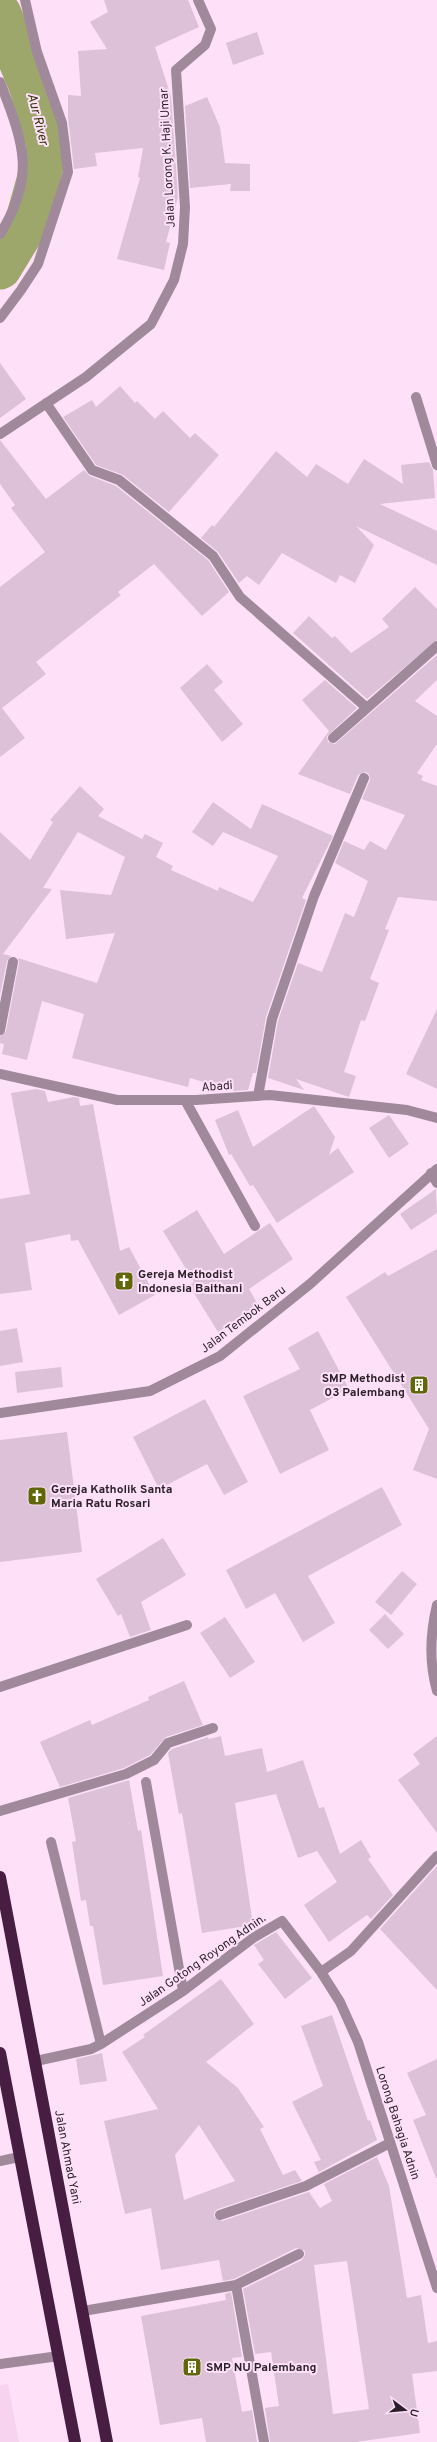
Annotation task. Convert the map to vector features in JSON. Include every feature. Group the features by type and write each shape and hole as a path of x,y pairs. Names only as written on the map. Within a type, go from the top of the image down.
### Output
{"highway":[{"name":"Jalan Ahmad Yani","path":"0,1877 107,2442"},
{"path":"0,2053 75,2442"}],"street":[{"path":"0,318 38,264 68,172 62,123 37,52 25,0"},
{"name":"Jalan Lorong K. Haji Umar","path":"0,434 86,377 151,324 174,280 183,244 185,207 176,70 205,45 209,39 211,29 199,3"},
{"path":"0,82 22,145 24,164 16,203 0,234"},
{"path":"416,397 437,465"},
{"path":"46,403 92,470 119,480 213,556 240,597 367,708"},
{"path":"333,738 437,646"},
{"path":"258,1096 272,1019 314,896 364,778"},
{"path":"0,1030 13,962"},
{"name":"Abadi","path":"0,1074 118,1100 185,1100 270,1095 407,1110 437,1118"},
{"path":"185,1100 255,1226"},
{"path":"434,1171 437,1183"},
{"name":"Jalan Tembok Baru","path":"0,1413 150,1391 220,1356 310,1284 434,1171"},
{"path":"437,1605 433,1621 431,1669 437,1691"},
{"path":"0,1687 187,1625"},
{"path":"0,1811 126,1774 154,1760 168,1743 213,1728"},
{"path":"146,1782 184,1991"},
{"path":"51,1842 101,2044"},
{"path":"321,1972 351,1951 437,1856"},
{"name":"Jalan Gotong Royong Adnin.","path":"36,2062 91,2049 101,2044 184,1991 253,1938 282,1921 321,1972"},
{"name":"Lorong Bahagia Adnin","path":"321,1972 340,2002 358,2042 437,2288"},
{"path":"220,2214 306,2186 390,2143"},
{"path":"0,2161 19,2157"},
{"path":"83,2311 236,2285 299,2254"},
{"path":"236,2285 264,2442"},
{"path":"0,2364 59,2356"}],"shaded area":[{"path":"8,2384 19,2442 0,2442 0,2385"}],"building":[{"path":"104,0 188,0 199,27 155,47 171,96 178,197 166,242 170,243 164,270 117,259 140,178 138,177 143,148 95,153 97,166 74,169 68,118 68,95 81,96 78,51 107,49 90,22 108,12"},
{"path":"257,32 264,54 233,65 226,43"},
{"path":"207,97 220,127 225,163 250,164 250,191 230,191 231,184 190,188 185,106"},
{"path":"0,363 26,399 0,418"},
{"path":"120,386 135,403 137,401 155,419 163,411 190,438 195,433 219,455 169,512 123,475 96,465 63,417 92,400 96,407"},
{"path":"0,440 46,499 84,470 90,476 116,486 208,560 229,592 202,616 154,564 118,592 121,595 36,662 46,674 2,708 25,738 0,757 0,587 45,552 11,508 15,505 0,484"},
{"path":"276,451 307,477 316,464 348,484 364,459 403,484 401,465 429,462 433,470 435,498 380,504 437,531 437,565 356,526 374,545 355,583 340,575 336,583 282,553 259,585 247,576 239,583 218,552 201,538 212,525 214,527"},
{"path":"415,587 437,609 437,640 367,699 293,633 309,616 332,638 335,636 351,653 389,627 382,619"},
{"path":"437,655 437,680 415,701 437,716 437,744 417,773 423,776 421,780 437,786 437,901 398,897 385,929 389,930 370,979 379,983 365,1021 361,1020 344,1072 356,1076 349,1097 296,1079 304,1090 268,1078 278,1021 298,963 322,972 345,913 354,917 368,881 335,863 344,841 364,850 370,841 386,850 405,815 362,799 370,780 369,774 366,772 358,775 350,794 298,774 329,731 302,700 325,680 357,708 327,736 328,742 335,744"},
{"path":"207,664 223,682 214,690 243,724 222,742 180,688"},
{"path":"80,786 104,809 98,816 142,839 145,834 163,843 156,857 173,866 171,870 218,891 219,887 253,902 278,856 223,832 213,846 192,832 213,802 251,829 262,804 333,836 302,898 306,900 266,1017 256,1073 253,1073 248,1090 234,1091 190,1078 188,1087 72,1058 84,1014 42,1001 27,1060 2,1054 4,1044 0,1043 0,1036 6,1031 19,963 18,958 97,983 115,933 66,939 60,890 111,895 125,857 78,832 43,888 52,889 3,954 11,956 7,961 0,995 0,832 30,860 53,822 50,820"},
{"path":"437,1009 437,1089 406,1074"},
{"path":"36,1089 45,1091 48,1102 74,1097 79,1098 80,1106 93,1104 120,1251 129,1247 155,1295 119,1315 78,1240 71,1241 70,1234 25,1243 32,1290 0,1294 0,1199 30,1194 11,1093"},
{"path":"314,1106 335,1137 329,1155 338,1148 354,1172 277,1223 253,1185 250,1186 231,1154 229,1155 215,1120 238,1110 253,1147"},
{"path":"389,1115 409,1144 389,1158 369,1128"},
{"path":"436,1189 437,1213 411,1230 400,1214"},
{"path":"197,1210 224,1254 270,1223 293,1259 249,1289 260,1308 218,1332 189,1285 194,1282 163,1231"},
{"path":"437,1249 437,1479 413,1470 429,1429 346,1297 385,1272 388,1276"},
{"path":"17,1328 23,1362 0,1366 0,1331"},
{"path":"318,1331 349,1389 310,1410 329,1450 280,1474 243,1396 300,1369 288,1348"},
{"path":"61,1367 63,1387 17,1393 15,1372"},
{"path":"205,1399 248,1482 224,1495 207,1464 159,1489 133,1437"},
{"name":"Gereja Katholik Santa Maria Ratu Rosari","path":"67,1432 82,1552 0,1562 0,1440"},
{"path":"382,1487 402,1525 308,1576 335,1623 303,1642 275,1593 246,1609 226,1570"},
{"path":"163,1538 186,1575 141,1602 151,1630 130,1637 121,1614 118,1616 96,1579"},
{"path":"402,1571 417,1584 391,1615 375,1602"},
{"path":"385,1614 404,1634 388,1649 369,1630"},
{"path":"225,1617 255,1662 230,1678 200,1633"},
{"path":"184,1681 203,1725 166,1737 150,1755 124,1768 60,1787 40,1742 90,1720 92,1725 149,1700 148,1697"},
{"path":"221,1736 225,1756 262,1748 267,1772 303,1760 319,1808 324,1807 340,1854 361,1840 371,1857 368,1859 393,1895 371,1919 367,1915 329,1942 304,1905 337,1882 317,1851 298,1858 276,1794 235,1803 253,1925 202,1933 182,1813 179,1814 168,1753 172,1749 208,1737 209,1739"},
{"path":"437,1736 437,1833 398,1780 420,1764 413,1754"},
{"path":"129,1780 138,1831 141,1830 163,1976 103,1985 93,1926 90,1926 86,1900 81,1901 72,1842 76,1841 68,1798"},
{"path":"437,1866 437,1990 380,1929"},
{"path":"276,1932 312,1978 285,1999 258,1964 264,1960 254,1945"},
{"path":"221,1979 254,2024 206,2062 238,2088 264,2127 260,2129 283,2175 295,2170 302,2181 218,2209 214,2213 214,2217 222,2221 309,2192 320,2208 332,2201 324,2184 377,2157 389,2186 407,2298 421,2295 428,2343 437,2341 437,2371 412,2374 420,2433 356,2442 270,2442 265,2408 279,2406 271,2352 255,2354 243,2289 302,2260 305,2255 305,2251 296,2248 234,2279 223,2281 219,2260 161,2270 151,2208 125,2214 104,2121 158,2109 122,2052 145,2037 143,2035","holes":["199,2125 235,2181 184,2200 175,2155","347,2261 369,2409 333,2414 314,2265"]},
{"path":"332,2015 368,2121 370,2120 377,2140 319,2172 314,2162 321,2160 292,2102 323,2086 301,2026"},
{"path":"102,2053 107,2081 80,2085 76,2059"},
{"path":"437,2059 436,2178 413,2120 426,2115 407,2073"},
{"name":"SMP NU Palembang","path":"231,2292 242,2357 232,2358 242,2412 252,2410 257,2442 206,2442 202,2418 160,2425 141,2316 226,2300 225,2294"}],"waterway":[{"name":"Aur River","path":"0,14 30,85 48,145 25,227 0,268"}],"place":[{"name":"Gereja Methodist Indonesia Baithani","path":"124,1281"},
{"name":"SMP Methodist 03 Palembang","path":"419,1385"},
{"name":"Gereja Katholik Santa Maria Ratu Rosari","path":"37,1496"},
{"name":"SMP NU Palembang","path":"192,2367"}]}
